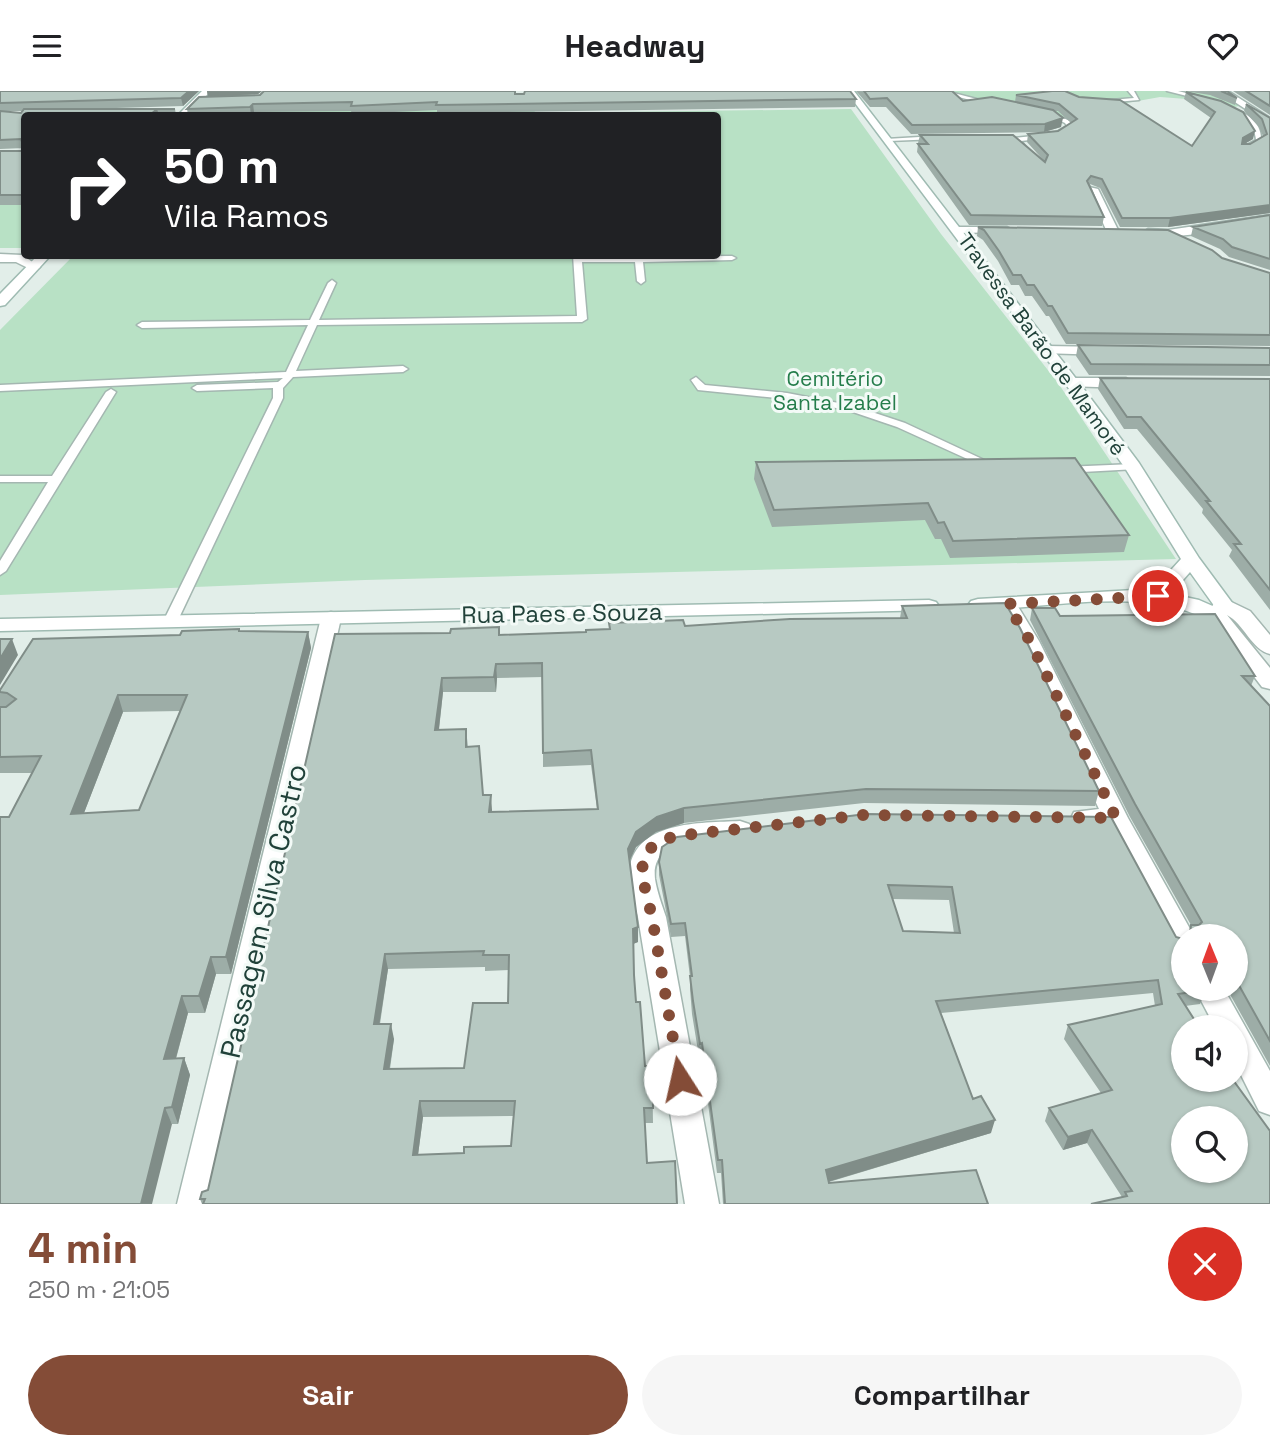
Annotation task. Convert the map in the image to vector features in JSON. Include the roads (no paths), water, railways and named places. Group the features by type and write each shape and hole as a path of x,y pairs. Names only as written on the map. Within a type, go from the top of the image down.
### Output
{"street":[{"name":"Travessa Barão de Mamoré","path":"850,91 958,230 1133,467 1220,610 1270,682"},
{"path":"1222,91 1270,122"},
{"path":"182,112 209,96"},
{"path":"1093,189 1113,232"},
{"path":"1140,233 1168,234 1270,218"},
{"path":"958,230 1022,230"},
{"path":"1100,231 1127,232"},
{"path":"1168,234 1185,243"},
{"path":"0,256 21,252"},
{"path":"0,256 18,258 34,267"},
{"path":"0,302 41,259"},
{"path":"1047,350 1117,351"},
{"path":"1072,383 1138,383"},
{"name":"Rua Paes e Souza","path":"1124,596 1169,584 1191,560"},
{"name":"Rua Paes e Souza","path":"0,625 1007,604 1124,596 1158,596 1220,610"},
{"path":"1007,604 1030,641 1116,818 1174,924"},
{"name":"Travessa Barão de Mamoré","path":"1220,610 1247,620 1270,648"},
{"name":"Passagem Silva Castro","path":"194,1204 331,618"},
{"path":"1247,620 1270,619"},
{"path":"1060,817 1116,818"},
{"path":"702,1204 652,917 642,876 643,859 651,848 664,839 763,828"},
{"path":"1248,1060 1270,1101"}],"lane":[{"path":"939,91 992,104"},
{"path":"1096,101 1137,99 1131,91"},
{"path":"1170,91 1211,101"},
{"path":"1221,105 1250,120 1257,128 1259,141 1244,149"},
{"path":"1011,138 1054,136 1070,127 1055,115 1045,113"},
{"path":"1041,129 1054,136"},
{"path":"889,139 944,138"},
{"path":"1024,138 1015,141 1035,159"},
{"path":"721,258 732,258"},
{"path":"142,325 582,319 577,259"},
{"path":"638,259 641,281"},
{"path":"171,620 278,398 278,387 289,374 332,283"},
{"path":"0,388 403,369"},
{"path":"696,380 702,388 801,397 873,414 965,457 996,467"},
{"path":"0,396 281,385"},
{"path":"0,571 111,391"},
{"path":"1056,470 1133,467"},
{"path":"0,479 57,477"},
{"path":"38,639 57,638 64,622"}],"park label":[{"name":"Cemitério Santa Izabel","path":"835,390"}]}
